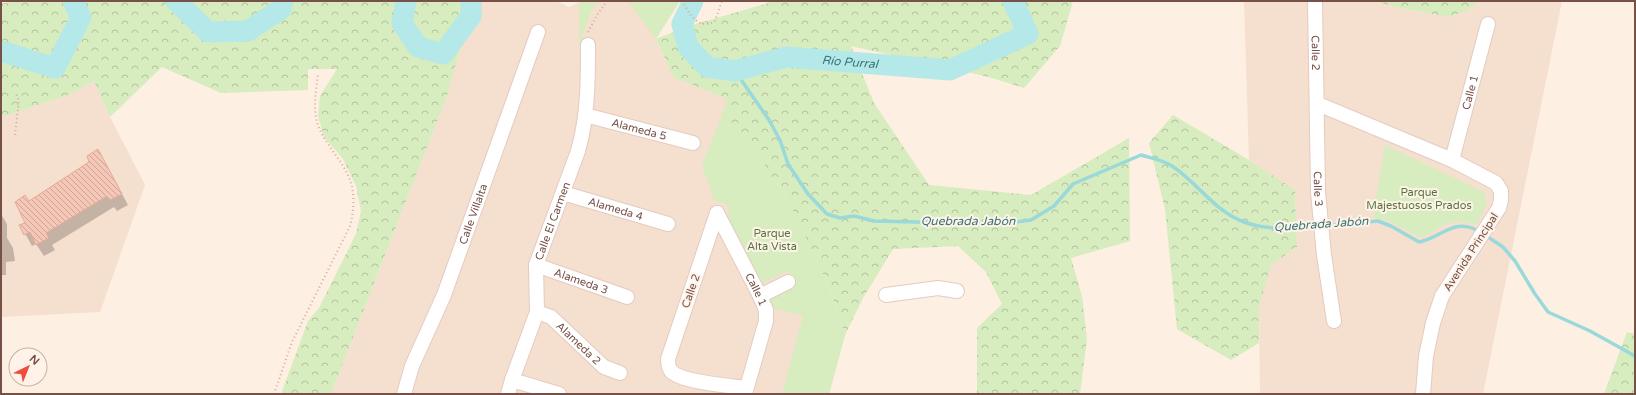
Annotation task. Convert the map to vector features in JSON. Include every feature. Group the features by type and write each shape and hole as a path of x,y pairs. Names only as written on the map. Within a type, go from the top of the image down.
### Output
{"street":[{"name":"Calle 2","path":"1315,1 1318,104"},
{"name":"Calle 1","path":"1452,160 1488,24"},
{"name":"Calle Villalta","path":"404,394 412,366 444,295 538,32"},
{"name":"Calle El Carmen","path":"508,394 537,312 536,265 583,134 587,92 588,45"},
{"name":"Avenida Principal","path":"1318,104 1452,160 1496,183 1501,191 1499,208 1442,296 1433,323 1427,350 1423,394"},
{"name":"Calle 3","path":"1318,104 1318,192 1324,256 1334,320"},
{"name":"Alameda 5","path":"585,115 694,143"},
{"name":"Alameda 4","path":"563,193 668,224"},
{"name":"Calle 2","path":"717,213 668,359 670,370 680,378 746,391"},
{"name":"Calle 1","path":"717,213 766,310 766,321 746,391"},
{"name":"Alameda 3","path":"536,265 627,297"},
{"path":"760,296 788,282"},
{"path":"886,295 938,288 957,291"},
{"name":"Alameda 2","path":"537,312 551,317 604,367 620,373"},
{"path":"512,380 559,394"}],"path":[{"path":"588,45 588,30 607,1"},
{"path":"682,1 693,18 703,24 710,24 715,21 722,1"},
{"path":"274,394 292,342 350,226 353,213 353,190 349,179 339,159 319,128 315,109 318,74"},
{"path":"15,135 19,101 16,93"}],"shaded area":[{"path":"474,1 556,1 569,7 582,1 674,1 656,39 674,78 728,99 845,335 829,394 331,394 447,96"},
{"path":"1244,1 1374,1 1400,8 1449,17 1466,11 1481,1 1562,1 1483,394 1260,394 1259,307 1271,265 1297,247 1295,190 1249,160"},
{"path":"94,81 110,117 145,185 100,312 1,317 1,117 69,95"}],"green space":[{"path":"14,1 474,1 447,96 331,394 281,394 308,321 319,308 356,234 361,211 356,186 343,159 324,137 318,116 320,96 337,69 308,69 308,90 221,93 162,67 110,117 94,81 69,95 1,117 1,4"},
{"path":"582,1 600,1 591,10 579,47 579,3"},
{"path":"628,1 680,1 656,39"},
{"path":"768,1 1073,1 1060,46 1024,88 989,77 851,46 874,103 929,185 1031,195 1129,138 1130,241 1071,258 1082,296 1087,339 1080,394 977,394 977,328 1002,304 986,272 958,246 893,249 863,298 845,335 828,285 788,201 755,151 733,134 728,99 674,78 656,39 689,26 768,3"},
{"path":"1374,1 1481,1 1466,11 1449,17 1400,8"},
{"name":"Parque Alta Vista","path":"728,99 733,134 755,151 788,201 828,285 845,335 829,394 782,394 803,316 769,307 767,299 795,287 787,271 759,285 728,220 729,210 726,204 714,200 702,165"},
{"path":"1173,115 1249,160 1295,190 1297,247 1271,265 1259,307 1259,343 1231,360 1177,329 1165,209 1149,143"},
{"name":"Parque Majestuosos Prados","path":"1385,145 1484,192 1487,204 1476,225 1455,222 1437,229 1425,237 1415,235 1391,222 1373,217"},
{"path":"1627,332 1635,334 1635,394 1604,394"}],"building":[{"path":"98,149 122,194 110,200 107,196 46,233 49,238 36,245 30,232 24,235 19,225 25,223 15,202 25,195 29,201 89,162 87,156"}],"waterway":[{"name":"Río Purral","path":"1,51 55,68 81,17 73,1"},
{"name":"Río Purral","path":"176,1 208,32 248,31 281,9 283,1"},
{"name":"Río Purral","path":"406,1 402,23 418,47 443,54 471,16 471,1"},
{"name":"Río Purral","path":"693,1 682,24 688,47 707,67 735,71 786,57 950,70 1028,34 1013,1"},
{"name":"Quebrada Jabón","path":"735,71 769,120 780,140 788,164 808,194 827,214 840,218 854,216 874,221 1001,224 1031,220 1054,206 1073,184 1141,155 1172,166 1190,180 1215,204 1233,217 1244,222 1272,228 1319,227"},
{"name":"Quebrada Jabón","path":"1325,226 1378,221 1391,226 1419,242 1456,227 1463,226 1480,232"},
{"name":"Quebrada Jabón","path":"1485,235 1503,247 1515,261 1548,312 1590,331 1635,356"}]}
